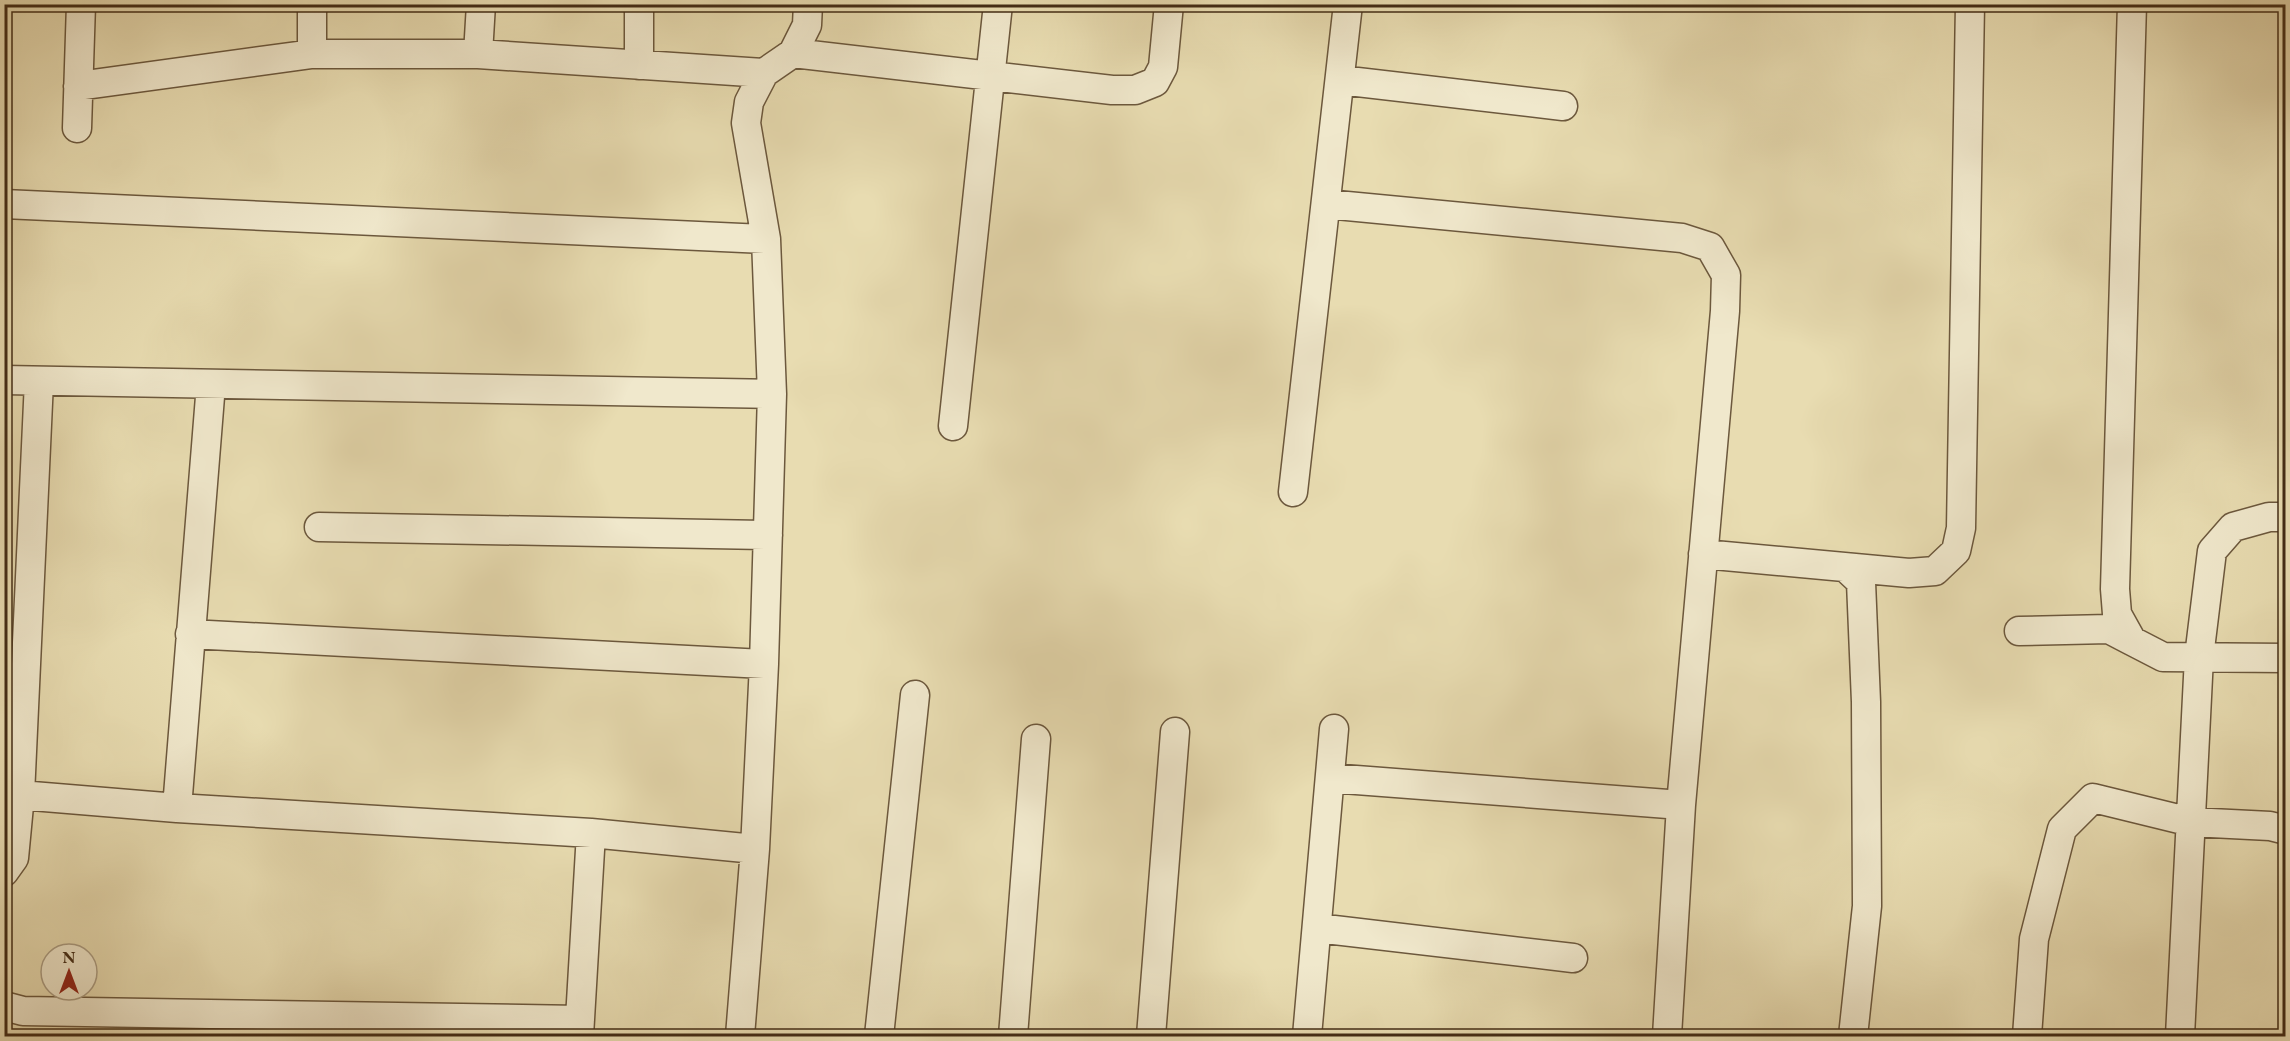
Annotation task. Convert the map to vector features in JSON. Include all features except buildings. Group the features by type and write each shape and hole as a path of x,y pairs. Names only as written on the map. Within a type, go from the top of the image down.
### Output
{"street":[{"path":"77,128 81,4"},
{"path":"312,4 312,54"},
{"path":"478,54 481,4"},
{"path":"639,4 639,65"},
{"path":"740,1036 755,849 764,664 772,394 766,239 746,123 749,102 764,73 793,53 807,25 808,4"},
{"path":"953,426 998,4"},
{"path":"793,53 1112,90 1135,90 1155,82 1163,67 1169,4"},
{"path":"1293,492 1348,4"},
{"path":"1703,554 1909,573 1935,571 1956,551 1960,536 1970,4"},
{"path":"2132,4 2115,589 2117,614 2132,641"},
{"path":"78,86 312,54 478,54 764,73"},
{"path":"1340,80 1563,106"},
{"path":"4,204 766,239"},
{"path":"1326,204 1682,238 1710,247 1726,275 1725,311 1681,805 1666,1036"},
{"path":"4,380 772,394"},
{"path":"4,872 14,858 20,795 39,381"},
{"path":"177,808 211,384"},
{"path":"2180,1036 2199,657 2212,551 2233,527 2269,517 2286,517"},
{"path":"319,527 768,535"},
{"path":"1845,567 1861,582 1866,702 1867,906 1853,1036"},
{"path":"2019,631 2109,629 2163,657 2286,658"},
{"path":"190,634 764,664"},
{"path":"879,1036 915,695"},
{"path":"1307,1036 1335,729"},
{"path":"1151,1036 1175,732"},
{"path":"1013,1036 1036,739"},
{"path":"1330,778 1681,805"},
{"path":"20,795 177,808 591,833 755,849"},
{"path":"2027,1036 2034,939 2062,829 2093,798 2191,822 2270,826 2286,830"},
{"path":"4,1006 23,1011 580,1028 591,833"},
{"path":"1317,928 1573,958"}]}
